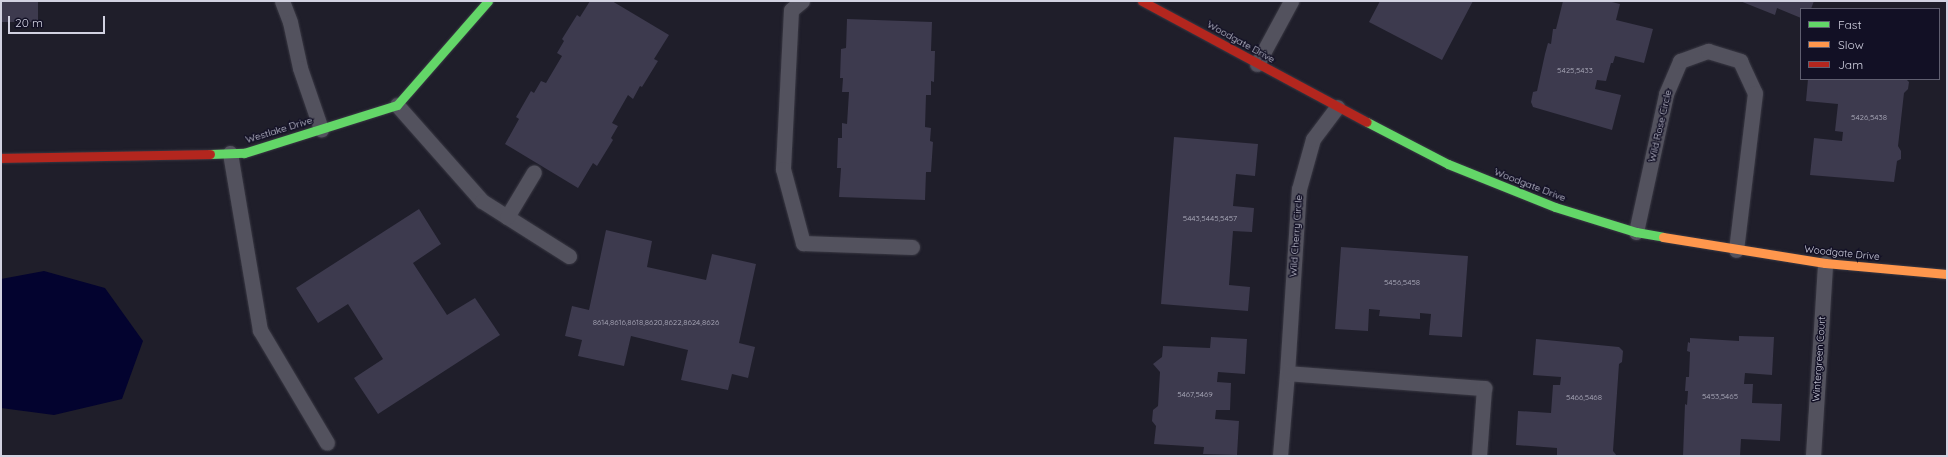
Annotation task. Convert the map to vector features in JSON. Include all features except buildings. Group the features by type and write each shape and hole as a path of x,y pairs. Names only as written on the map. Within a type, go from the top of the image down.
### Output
{"street":[{"path":"397,105 488,1"},
{"name":"Woodgate Drive","path":"1142,1 1336,107 1448,164 1555,207 1636,232 1736,250 1825,263 1947,274"},
{"name":"Westlake Drive","path":"1,158 244,153 397,105"}],"lane":[{"path":"282,1 290,22 300,68 321,129"},
{"path":"802,1 791,10 783,169 803,243 912,247"},
{"path":"1257,64 1291,1"},
{"name":"Wild Rose Circle","path":"1636,232 1666,94 1680,61 1708,51 1740,61 1755,93 1736,250"},
{"path":"397,105 482,201 569,256"},
{"name":"Wild Cherry Circle","path":"1280,456 1299,189 1313,139 1336,107"},
{"path":"230,153 260,330 327,444"},
{"path":"506,217 534,172"},
{"name":"Wintergreen Court","path":"1813,456 1825,263"},
{"path":"1287,373 1484,388 1479,456"}],"shaded area":[{"path":"44,271 105,288 143,341 122,399 54,415 1,408 1,279"}],"traffic: fast":[{"path":"210,154 244,153 397,105 488,1"},
{"path":"1367,122 1448,164 1555,207 1636,232 1663,237"}],"traffic: slow":[{"path":"1663,237 1825,263 1947,274"}],"traffic: jam":[{"path":"1142,1 1367,122"},
{"path":"1,158 210,154"}]}
